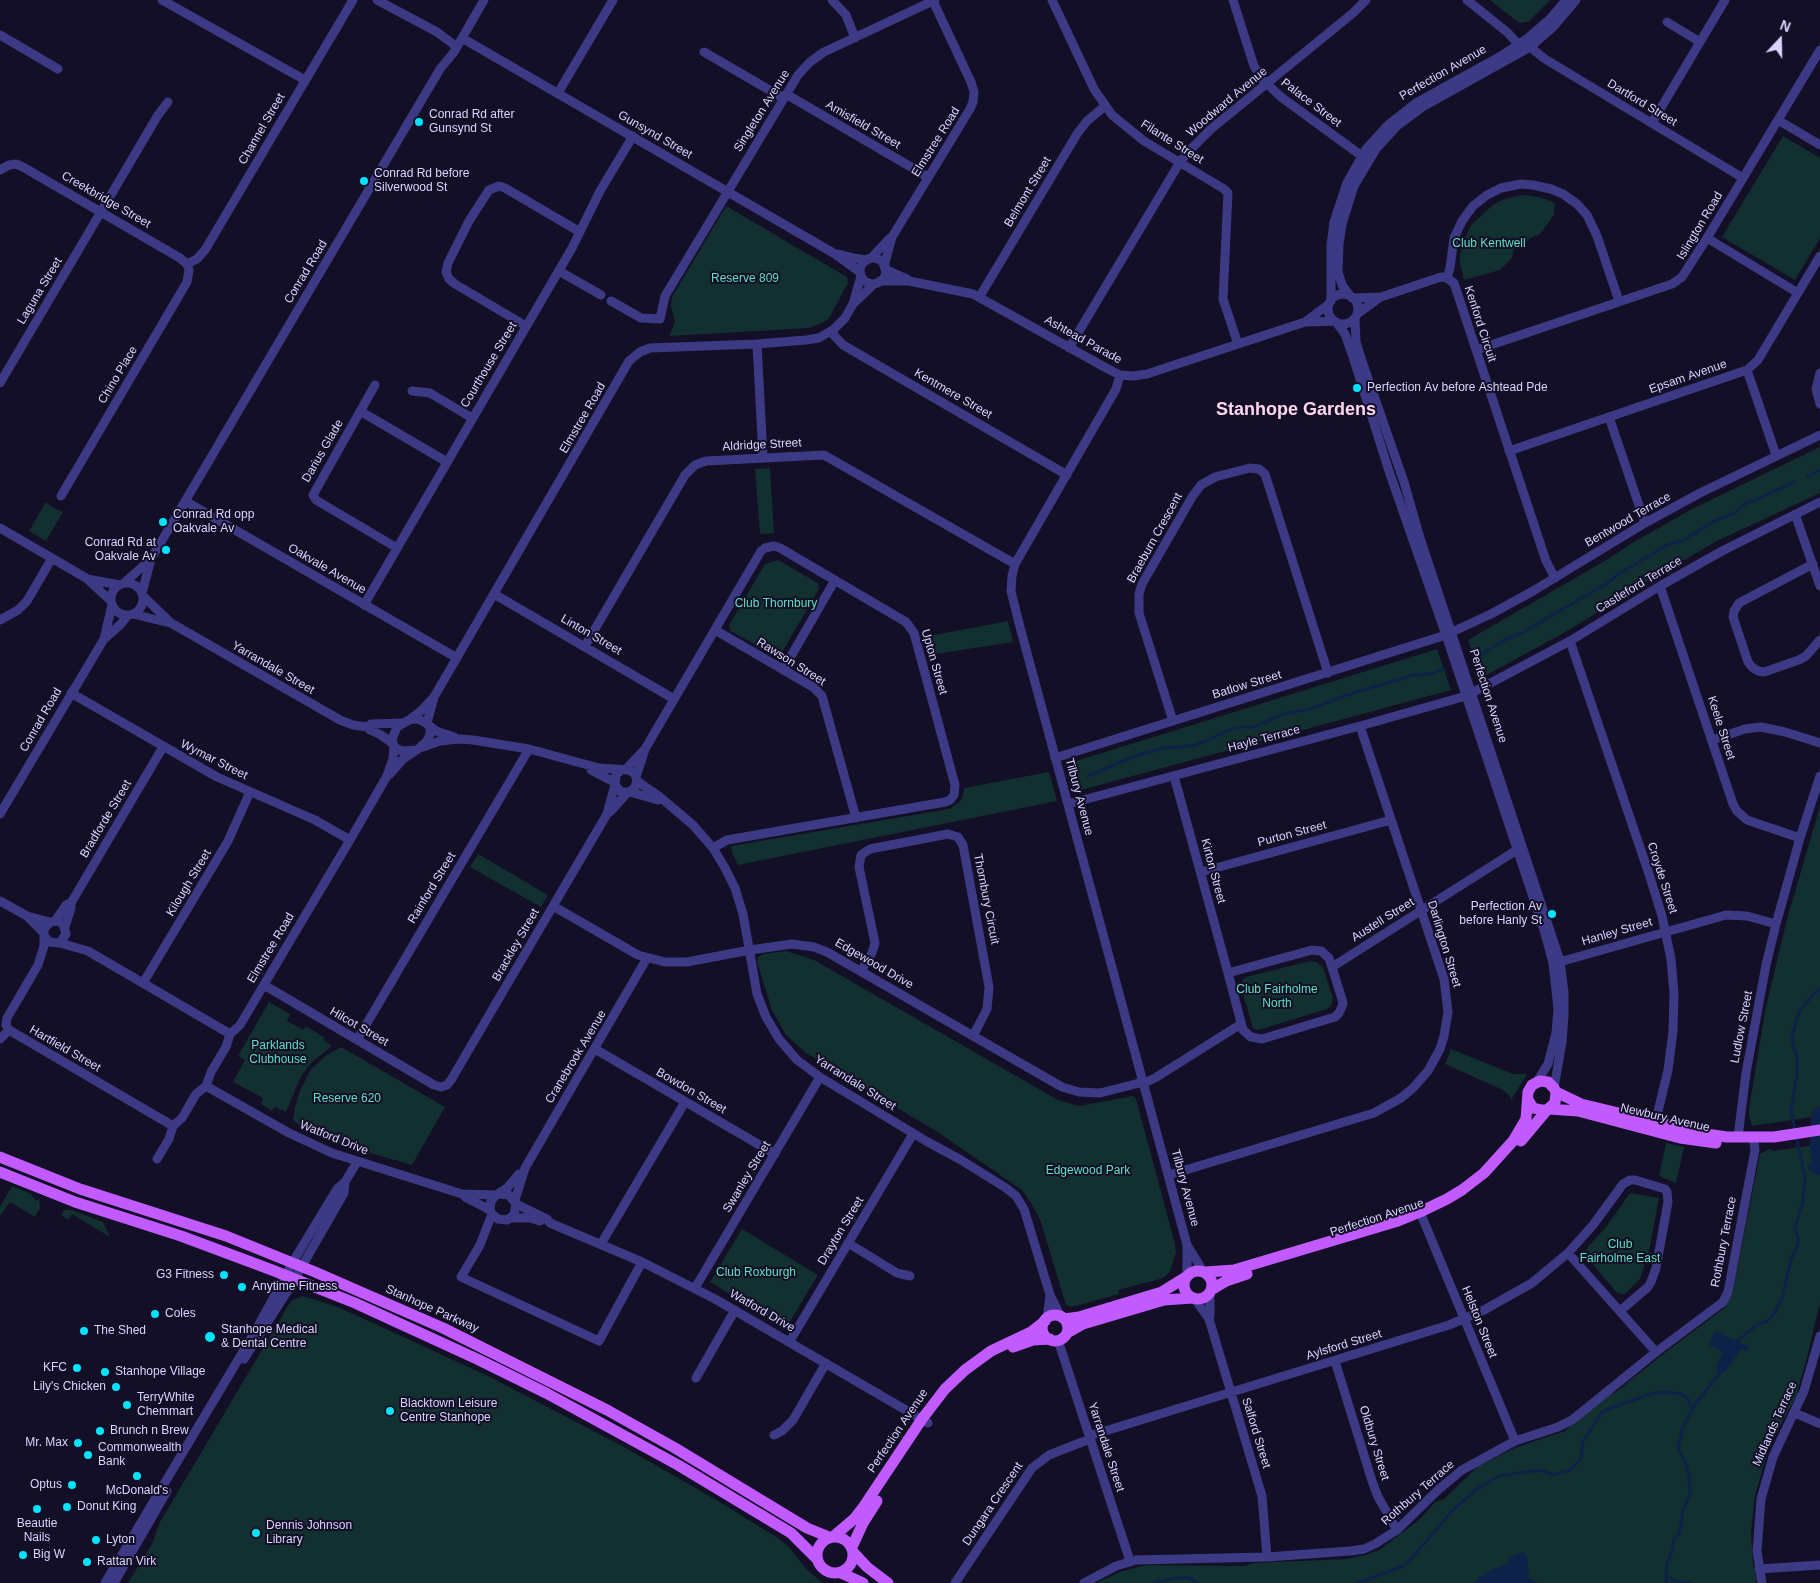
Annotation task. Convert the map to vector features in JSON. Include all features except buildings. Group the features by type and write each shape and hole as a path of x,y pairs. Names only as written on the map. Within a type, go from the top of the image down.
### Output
{"main road":[{"path":"1548,1082 1555,1090 1556,1100 1548,1109 1533,1108 1528,1100 1530,1088 1536,1083 1548,1082"},
{"name":"Newbury Avenue","path":"1555,1090 1581,1104 1706,1142 1754,1144 1765,1142 1774,1137"},
{"name":"Perfection Avenue","path":"1204,1272 1234,1270 1398,1221 1421,1216 1462,1190 1484,1173 1499,1157 1524,1123 1528,1100"},
{"name":"Newbury Avenue","path":"1548,1109 1578,1111 1654,1127 1738,1137 1774,1137 1820,1130"},
{"name":"Perfection Avenue","path":"1211,1292 1226,1281 1421,1216 1461,1199 1493,1174 1548,1109"},
{"name":"Stanhope Parkway","path":"0,1157 80,1189 217,1233 297,1264 443,1328 569,1390 666,1443 807,1528 832,1537"},
{"path":"0,1172 74,1202 181,1236 290,1277 417,1331 492,1366 586,1414 678,1465 791,1533 827,1571 840,1573 863,1583"},
{"path":"1062,1318 1068,1327 1058,1338 1043,1331 1046,1320 1054,1316 1062,1318 1079,1317 1162,1292 1172,1287 1186,1276 1194,1271 1204,1272 1211,1278 1211,1292 1203,1298 1193,1298 1188,1295 1184,1286 1186,1276"},
{"name":"Perfection Avenue","path":"832,1537 854,1519 925,1421 950,1394 985,1364 1021,1344 1033,1340 1058,1338 1083,1324 1164,1300 1193,1298"},
{"name":"Perfection Avenue","path":"852,1550 870,1510 945,1389 974,1362 999,1346 1031,1332 1046,1320"},
{"path":"817,1559 819,1548 832,1537 844,1539 867,1567 888,1583"},
{"path":"840,1573 849,1567 853,1558 852,1550"}],"street":[{"path":"162,0 305,80"},
{"name":"Channel Street","path":"187,264 198,259 206,250 352,0"},
{"path":"376,0 437,32 457,47"},
{"name":"Conrad Road","path":"142,595 151,559 440,69 457,47 484,0"},
{"path":"558,93 613,0"},
{"path":"832,0 846,15 855,38"},
{"name":"Filante Street","path":"1052,0 1094,89 1112,115 1133,133 1230,192 1223,299 1238,344"},
{"name":"Palace Street","path":"1232,0 1254,66 1266,85 1365,158"},
{"name":"Woodward Avenue","path":"1069,348 1180,162 1212,129 1353,14 1366,0"},
{"path":"1468,0 1507,32 1519,45"},
{"name":"Perfection Avenue","path":"1330,303 1334,222 1347,184 1388,125 1408,108 1434,92 1519,45 1543,26 1566,0"},
{"name":"Perfection Avenue","path":"1351,297 1342,285 1338,272 1340,235 1345,210 1365,158 1397,126 1424,106 1530,47 1552,27 1576,0"},
{"path":"1652,123 1725,0"},
{"name":"Singleton Avenue","path":"611,301 642,318 660,319 665,296 798,75 810,62 824,52 934,1"},
{"name":"Elmstree Road","path":"869,259 892,237 970,109 974,96 971,82 934,1"},
{"path":"1667,22 1700,42"},
{"path":"0,35 58,69"},
{"name":"Gunsynd Street","path":"462,38 835,254 860,274"},
{"name":"Dartford Street","path":"1530,47 1545,59 1743,178"},
{"name":"Islington Road","path":"1476,350 1678,280 1685,274 1820,50"},
{"name":"Amisfield Street","path":"704,52 928,177"},
{"name":"Laguna Street","path":"0,383 158,115 168,102"},
{"name":"Belmont Street","path":"980,296 1077,134 1087,121 1105,106"},
{"path":"1778,120 1820,145"},
{"name":"Courthouse Street","path":"364,604 559,271 605,182 633,136"},
{"name":"Creekbridge Street","path":"0,170 9,164 16,164 180,258 187,264"},
{"name":"Kenford Circuit","path":"1555,578 1546,561 1454,283 1447,278 1454,238 1462,221 1473,206 1487,195 1501,188 1522,184 1551,189 1563,194 1577,204 1586,215 1598,236 1619,301"},
{"path":"526,326 449,279 446,272 448,263 469,220 489,190 499,186 580,232"},
{"name":"Elmstree Road","path":"885,268 892,237"},
{"path":"1707,238 1798,293"},
{"name":"Gunsynd Street","path":"835,254 869,259"},
{"name":"Epsam Avenue","path":"1509,451 1747,370 1758,360 1820,256"},
{"path":"831,332 842,322 853,304 884,276 885,268 880,261 869,259 862,264 853,304"},
{"name":"Chino Place","path":"61,496 187,282 190,273 187,264"},
{"name":"Ashtead Parade","path":"885,268 909,281"},
{"path":"559,271 601,295"},
{"path":"860,274 864,281 877,282"},
{"path":"1381,297 1349,323 1335,322 1329,313 1330,303 1341,295 1381,297 1441,277 1447,278"},
{"name":"Ashtead Parade","path":"877,282 909,281 980,296 1069,348 1120,375 1147,374 1305,322 1335,322"},
{"path":"1351,297 1357,305 1356,316"},
{"name":"Ashtead Parade","path":"1305,322 1330,303"},
{"name":"Perfection Avenue","path":"1356,316 1355,334 1359,352 1404,482 1449,634 1564,987 1562,1042 1555,1090"},
{"name":"Perfection Avenue","path":"1335,322 1345,334 1395,489 1449,634"},
{"name":"Elmstree Road","path":"406,721 422,710 434,697 626,366 634,356 650,348 757,344 813,339 831,332"},
{"name":"Kentmere Street","path":"831,332 843,344 1067,475"},
{"path":"757,344 763,457"},
{"path":"1747,370 1776,455"},
{"path":"1820,373 1816,389 1820,404"},
{"name":"Tilbury Avenue","path":"1120,375 1116,389 1015,564 1011,583 1012,599 1187,1245 1186,1276"},
{"name":"Darius Glade","path":"375,385 313,492 313,498 397,548"},
{"path":"412,391 430,393 472,418"},
{"name":"Darius Glade","path":"360,411 447,462"},
{"path":"1609,417 1645,523"},
{"name":"Bentwood Terrace","path":"1449,634 1491,614 1555,578 1645,523 1700,493 1820,435"},
{"name":"Aldridge Street","path":"585,646 688,470 698,463 706,461 816,454 828,456 1015,564"},
{"name":"Braeburn Crescent","path":"1173,722 1139,613 1140,589 1192,497 1201,485 1215,477 1261,466 1267,479 1328,673"},
{"name":"Oakvale Avenue","path":"185,501 457,658"},
{"name":"Castleford Terrace","path":"1469,695 1570,641 1722,551 1820,502"},
{"path":"1796,514 1820,586"},
{"path":"0,528 86,578 119,612 131,614 140,608 142,595 134,586 86,578"},
{"name":"Upton Street","path":"637,779 645,749 761,551 765,548 769,546 780,548 902,619 912,629 955,785 954,795 945,802 727,840 713,848"},
{"path":"0,620 22,607 52,558"},
{"name":"Conrad Road","path":"122,584 151,559"},
{"path":"1813,564 1739,603 1733,617 1748,662 1758,671 1764,672 1799,660 1806,656 1820,640"},
{"path":"783,670 836,580"},
{"path":"111,603 113,591 122,584"},
{"name":"Keele Street","path":"1660,586 1733,804 1742,817 1753,823 1800,838"},
{"name":"Linton Street","path":"494,594 674,699"},
{"name":"Yarrandale Street","path":"142,595 171,623 331,716 347,723 367,727 393,744"},
{"name":"Conrad Road","path":"104,639 111,603"},
{"name":"Conrad Road","path":"0,814 104,639 131,614"},
{"name":"Yarrandale Street","path":"131,614 171,623"},
{"name":"Rawson Street","path":"714,630 813,687 822,696 856,818"},
{"name":"Batlow Street","path":"1056,758 1449,634"},
{"name":"Croyde Street","path":"1570,641 1648,874 1665,931 1673,982 1673,1030 1668,1070 1654,1127"},
{"name":"Wymar Street","path":"71,694 217,777 315,820 350,840"},
{"name":"Hayle Terrace","path":"1068,804 1469,695"},
{"name":"Elmstree Road","path":"429,725 434,697"},
{"path":"459,739 440,741 420,748 403,751 393,744 394,733 406,721 416,719 429,725 436,731 459,739 528,749 583,764 632,772 637,779 635,788 629,792 618,790 614,784 583,764"},
{"name":"Yarrandale Street","path":"367,727 371,724 406,721"},
{"path":"420,748 430,734 429,725"},
{"name":"Darlington Street","path":"1169,1176 1374,1113 1401,1098 1413,1088 1428,1071 1440,1049 1446,1029 1448,1012 1444,979 1360,726"},
{"path":"1712,740 1745,729 1761,727 1820,743"},
{"name":"Elmstree Road","path":"157,1159 169,1138 173,1126 182,1118 196,1094 206,1086 211,1072 226,1047 230,1034 240,1025 387,776 393,759 393,744"},
{"name":"Bradforde Street","path":"66,929 71,904 163,747"},
{"name":"Elmstree Road","path":"387,776 403,758 420,748"},
{"name":"Rainford Street","path":"356,1040 528,749"},
{"name":"Upton Street","path":"623,770 645,749"},
{"path":"614,784 616,775 623,770"},
{"name":"Kirton Street","path":"1174,776 1241,1024"},
{"name":"Ludlow Street","path":"1738,1137 1746,1073 1776,924 1800,838 1820,776"},
{"name":"Yarrandale Street","path":"637,779 686,818 713,848 732,881 739,898 747,930 757,994 769,1023 787,1049 797,1060 820,1077 913,1134 961,1160 1016,1196 1024,1209 1050,1295 1062,1318"},
{"name":"Brackley Street","path":"444,1087 452,1080 607,814 614,784"},
{"name":"Kilough Street","path":"144,984 228,841 250,792"},
{"name":"Yarrandale Street","path":"629,792 663,801"},
{"name":"Brackley Street","path":"607,814 629,792"},
{"name":"Purton Street","path":"1201,872 1391,820"},
{"name":"Thornbury Circuit","path":"861,971 872,953 875,942 859,867 861,855 870,849 948,834 958,837 963,844 990,987 987,1009 973,1036"},
{"name":"Austell Street","path":"1332,966 1520,848"},
{"path":"0,901 27,916 61,922 88,951 230,1034"},
{"name":"Bradforde Street","path":"52,921 66,905 71,904"},
{"name":"Edgewood Drive","path":"553,906 632,952 647,958 679,962 792,944 807,945 827,952 1056,1084 1086,1093 1100,1093 1144,1083 1241,1024"},
{"name":"Hanley Street","path":"1557,962 1726,915 1747,916 1776,924"},
{"path":"27,916 49,942 88,951"},
{"path":"44,935 45,926 52,921"},
{"path":"58,943 65,938 66,929"},
{"name":"Hartfield Street","path":"38,965 44,946 44,935"},
{"name":"Hartfield Street","path":"58,943 38,965 8,1015 6,1022 9,1030 173,1126"},
{"path":"1228,973 1312,950 1322,951 1326,954 1332,966 1343,1004 1339,1013 1334,1017 1262,1039 1251,1037 1243,1030 1241,1024"},
{"name":"Cranebrook Avenue","path":"498,1194 509,1187 525,1168 647,958"},
{"name":"Perfection Avenue","path":"1536,1083 1548,1064 1556,1033 1558,1010 1557,962"},
{"name":"Hilcot Street","path":"264,985 434,1085 444,1087"},
{"path":"0,1039 9,1030"},
{"name":"Bowdon Street","path":"595,1049 775,1154"},
{"name":"Swanley Street","path":"695,1288 820,1077"},
{"name":"Watford Drive","path":"206,1086 302,1140 357,1162 462,1194 498,1194"},
{"path":"601,1244 684,1102"},
{"name":"Drayton Street","path":"790,1341 913,1134"},
{"name":"Rothbury Terrace","path":"1130,1561 1160,1558 1267,1557 1364,1549 1397,1530 1452,1478 1484,1457 1515,1441 1558,1427 1572,1420 1656,1352 1720,1305 1726,1297 1749,1184 1755,1150 1754,1144"},
{"path":"114,1583 297,1264 344,1192 345,1182 357,1162"},
{"name":"Cranebrook Avenue","path":"516,1202 525,1168"},
{"name":"Aylsford Street","path":"1090,1438 1464,1319 1517,1293 1532,1283 1568,1253 1593,1225 1626,1182 1634,1180 1665,1189 1668,1202 1654,1275 1648,1287 1620,1311"},
{"name":"Watford Drive","path":"462,1194 491,1212"},
{"path":"480,1245 491,1212 491,1202 498,1194 509,1195 516,1202 516,1212 494,1229 480,1245 461,1277 599,1341 642,1262"},
{"name":"Watford Drive","path":"516,1202 547,1219 550,1223"},
{"path":"491,1212 498,1220 509,1219"},
{"name":"Helston Street","path":"1421,1216 1515,1441"},
{"name":"Watford Drive","path":"509,1219 530,1218 550,1223 642,1262 735,1310 925,1421"},
{"path":"848,1243 898,1273 910,1276"},
{"name":"Tilbury Avenue","path":"1187,1245 1204,1272"},
{"path":"1568,1253 1656,1352"},
{"path":"105,1583 290,1277"},
{"name":"Salford Street","path":"1209,1318 1211,1292"},
{"name":"Yarrandale Street","path":"1046,1320 1050,1295"},
{"name":"Salford Street","path":"1193,1298 1209,1318 1262,1496 1267,1557"},
{"path":"696,1378 735,1310"},
{"name":"Midlands Terrace","path":"1762,1583 1759,1569 1757,1533 1760,1499 1773,1457 1795,1413 1808,1380 1820,1336"},
{"name":"Yarrandale Street","path":"1058,1338 1130,1561"},
{"name":"Oldbury Street","path":"1335,1361 1372,1482 1378,1497 1397,1530"},
{"path":"774,1435 782,1431 793,1420 826,1363"},
{"path":"1795,1413 1820,1424"},
{"name":"Dungara Crescent","path":"955,1583 1032,1468 1049,1455 1090,1438"},
{"path":"1084,1583 1130,1561"},
{"path":"1759,1569 1820,1565"}],"green space":[{"path":"1490,0 1550,0 1528,22 1519,23"},
{"path":"1783,136 1820,158 1820,238 1795,280 1722,237"},
{"name":"Club Kentwell","path":"1521,195 1539,197 1555,203 1554,215 1540,234 1530,238 1513,251 1512,258 1500,270 1464,280 1460,255 1472,224 1493,205 1502,200"},
{"name":"Reserve 809","path":"726,206 847,277 848,283 829,318 809,328 669,336 675,322 671,306 672,297"},
{"path":"1820,447 1820,493 1717,541 1569,630 1481,678 1468,640 1692,509"},
{"path":"770,468 774,533 760,534 755,469"},
{"path":"46,502 53,508 63,512 46,541 29,531"},
{"name":"Club Thornbury","path":"778,560 818,583 819,589 781,654 775,656 731,631 729,625 765,564"},
{"path":"1008,621 1013,642 929,655 924,637"},
{"path":"1437,649 1451,690 1081,790 1076,781 1073,762"},
{"path":"1049,772 1057,801 738,865 732,852 731,846 949,809 960,802 964,788"},
{"path":"1820,806 1820,1116 1752,1126 1749,1109 1765,1011 1786,923"},
{"path":"478,854 548,895 541,907 470,867"},
{"name":"Edgewood Park","path":"786,951 814,960 1058,1100 1079,1106 1133,1096 1136,1099 1175,1244 1176,1253 1170,1271 1166,1276 1118,1290 1119,1294 1072,1307 1066,1305 1041,1222 1022,1190 939,1133 806,1053 786,1035 772,1010 757,962 758,957 763,954"},
{"name":"Club Fairholme North","path":"1310,961 1317,962 1323,967 1333,999 1331,1006 1327,1009 1258,1030 1253,1028 1241,987 1243,980 1246,977"},
{"name":"Parklands Clubhouse","path":"269,1002 290,1014 287,1021 303,1030 306,1026 325,1038 323,1040 332,1046 312,1062 301,1076 286,1112 275,1107 272,1111 261,1104 263,1098 233,1082 245,1060 238,1056"},
{"name":"Reserve 620","path":"341,1047 445,1107 412,1165 343,1145 299,1125 293,1120 299,1093 311,1069 327,1055"},
{"path":"1451,1049 1513,1074 1527,1074 1511,1100 1510,1096 1503,1090 1445,1064"},
{"path":"1666,1143 1684,1147 1676,1183 1659,1176"},
{"path":"1820,1144 1820,1303 1798,1394 1768,1450 1755,1496 1751,1532 1753,1564 1757,1578 1755,1583 1096,1583 1120,1572 1146,1565 1245,1566 1253,1563 1347,1559 1379,1550 1420,1519 1435,1502 1444,1499 1478,1466 1517,1447 1565,1431 1596,1403 1616,1392 1723,1309 1733,1290 1760,1154 1769,1149 1773,1151"},
{"path":"12,1186 31,1194 36,1201 39,1199 40,1208 35,1217 10,1202 0,1216 0,1207"},
{"name":"Club Fairholme East","path":"1630,1193 1659,1198 1649,1251 1640,1279 1625,1294 1621,1294 1617,1293 1585,1253"},
{"path":"64,1210 72,1210 103,1222 110,1237 72,1214 68,1220 61,1215"},
{"name":"Club Roxburgh","path":"742,1229 818,1275 786,1328 710,1282"},
{"name":"Blacktown Leisure Centre Stanhope","path":"303,1296 338,1307 486,1375 624,1447 778,1538 788,1546 807,1570 823,1583 128,1583 152,1544 160,1522 291,1301"}],"water":[{"path":"1820,1105 1820,1175 1817,1175 1807,1167 1812,1162 1810,1144 1811,1113"},
{"path":"1715,1331 1749,1347 1747,1352 1741,1349 1725,1372 1718,1371 1716,1368 1723,1351 1709,1345"},
{"path":"1522,1552 1527,1556 1529,1578 1537,1583 1474,1583 1489,1571 1507,1564 1508,1557"}],"waterway":[{"path":"1807,477 1820,470"},
{"path":"1474,660 1504,640 1520,634 1606,584 1617,575 1667,545 1685,540 1714,521 1735,513 1746,503 1794,482"},
{"path":"1088,776 1138,755 1164,748 1192,746 1229,730 1240,727 1254,727 1284,714 1313,708 1344,696 1413,675 1431,674 1444,669"},
{"path":"1734,1344 1774,1314 1783,1296 1791,1259 1798,1245 1795,1227 1803,1202 1805,1178 1791,1112 1797,1074 1797,1057 1792,1036 1799,1012 1820,988"},
{"path":"1666,1583 1667,1564 1674,1539 1680,1533 1683,1509 1690,1495 1689,1475 1678,1448 1682,1430 1692,1409 1722,1370"},
{"path":"1358,1583 1403,1566 1451,1512 1474,1491 1499,1476 1539,1470 1554,1475 1570,1470 1581,1459 1583,1441 1603,1411 1653,1393 1667,1392 1681,1394 1688,1399 1692,1409"},
{"path":"1666,1574 1667,1577 1678,1582 1690,1583"},
{"path":"1154,1583 1174,1578 1189,1578 1198,1583"}],"place":[{"name":"Conrad Rd after Gunsynd St","path":"419,122"},
{"name":"Conrad Rd before Silverwood St","path":"364,181"},
{"name":"Perfection Av before Ashtead Pde","path":"1357,388"},
{"name":"Conrad Rd opp Oakvale Av","path":"163,522"},
{"name":"Conrad Rd at Oakvale Av","path":"166,550"},
{"name":"Perfection Av before Hanly St","path":"1552,914"},
{"name":"G3 Fitness","path":"224,1275"},
{"name":"Anytime Fitness","path":"242,1287"},
{"name":"Coles","path":"155,1314"},
{"name":"The Shed","path":"84,1331"},
{"name":"Stanhope Medical & Dental Centre","path":"210,1337"},
{"name":"KFC","path":"77,1368"},
{"name":"Stanhope Village","path":"105,1372"},
{"name":"Lily's Chicken","path":"116,1387"},
{"name":"TerryWhite Chemmart","path":"127,1405"},
{"name":"Blacktown Leisure Centre Stanhope","path":"390,1411"},
{"name":"Brunch n Brew","path":"100,1431"},
{"name":"Mr. Max","path":"78,1443"},
{"name":"Commonwealth Bank","path":"88,1455"},
{"name":"McDonald's","path":"137,1476"},
{"name":"Optus","path":"72,1485"},
{"name":"Donut King","path":"67,1507"},
{"name":"Beautie Nails","path":"37,1509"},
{"name":"Dennis Johnson Library","path":"256,1533"},
{"name":"Lyton","path":"96,1540"},
{"name":"Big W","path":"23,1555"},
{"name":"Rattan Virk","path":"87,1562"}],"district":[{"name":"Stanhope Gardens","path":"1296,410"}]}
